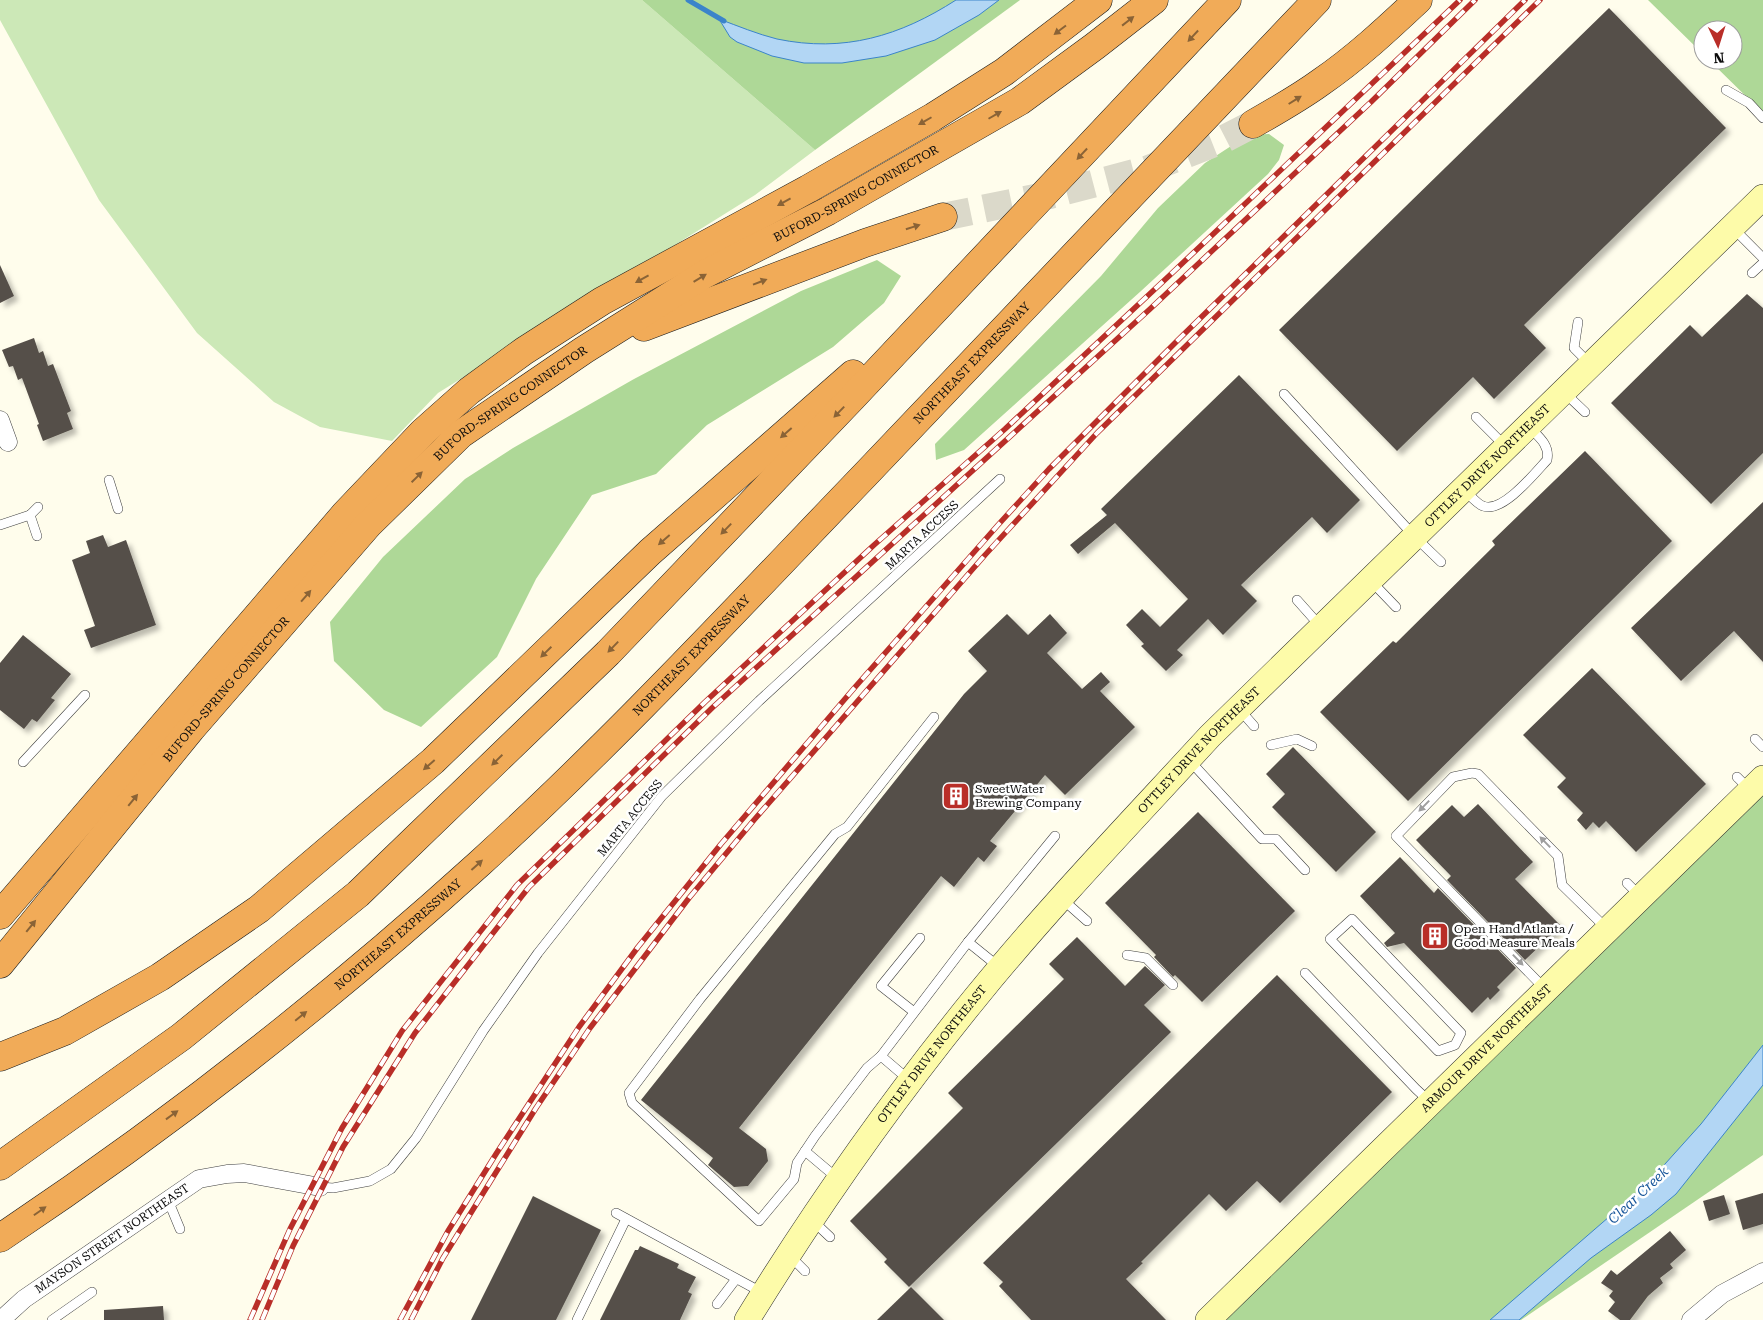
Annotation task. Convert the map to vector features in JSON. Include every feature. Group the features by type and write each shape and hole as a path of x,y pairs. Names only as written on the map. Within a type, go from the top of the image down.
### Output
{"highway":[{"name":"BUFORD-SPRING CONNECTOR","path":"0,915 345,514 423,432 469,391 524,351 602,301 808,189 933,117 1004,72 1098,0"},
{"name":"BUFORD-SPRING CONNECTOR","path":"0,964 191,729 368,525 461,434 584,350 706,274 828,211 1020,101 1154,0"},
{"path":"0,1166 181,1037 358,894 608,652 1227,0"},
{"name":"NORTHEAST EXPRESSWAY","path":"0,1238 221,1080 404,930 490,854 586,762 697,649 1316,0"},
{"path":"1253,124 1293,101 1330,76 1386,31 1418,0"},
{"path":"584,350 865,243 943,217"},
{"path":"0,1057 65,1030 160,977 259,909 433,761 650,552 980,262"}],"street":[{"name":"OTTLEY DRIVE NORTHEAST","path":"748,1320 764,1294 797,1263 812,1220 911,1082 1000,968 1129,821 1197,746 1246,717 1321,627 1763,197"},
{"path":"0,420 8,442"},
{"name":"ARMOUR DRIVE NORTHEAST","path":"1208,1320 1254,1271 1431,1102 1465,1052 1546,990 1608,930 1634,890 1750,782"},
{"name":"MAYSON STREET NORTHEAST","path":"1,1320 24,1299 199,1179 244,1173 320,1187"},
{"path":"1691,1320 1722,1294 1763,1272"}],"lane":[{"path":"1726,90 1749,103 1763,118"},
{"path":"1725,233 1763,258"},
{"path":"1752,273 1763,264"},
{"path":"1578,322 1574,348 1591,365"},
{"path":"1564,391 1585,412"},
{"path":"1284,394 1415,537 1441,562"},
{"path":"1476,417 1506,447"},
{"path":"1463,490 1483,506 1495,507 1507,500 1547,460 1549,453 1544,443 1528,426"},
{"name":"MARTA ACCESS","path":"320,1187 333,1188 370,1181 391,1169 416,1138 483,1031 538,953 662,796 759,701 1000,479"},
{"path":"109,480 118,508"},
{"path":"0,525 30,515 38,507"},
{"path":"30,515 38,536"},
{"path":"1370,580 1396,607"},
{"path":"1297,600 1321,627"},
{"path":"23,762 85,695"},
{"path":"934,717 847,827 835,834 700,999 629,1093 632,1103 759,1221 794,1178 797,1163 815,1136 867,1068 881,1056 968,942 1055,836"},
{"path":"1271,745 1297,739 1312,746"},
{"path":"1755,739 1763,747"},
{"path":"1197,746 1262,839 1276,840 1305,870"},
{"path":"1546,990 1396,836 1453,777 1472,772 1478,774 1558,856 1562,885 1608,930"},
{"path":"1061,898 1087,921"},
{"path":"1352,918 1461,1033 1465,1052 1438,1051 1330,939 1352,918"},
{"path":"914,1012 881,986 920,938"},
{"path":"968,942 1000,968"},
{"path":"1127,956 1146,958 1172,984"},
{"path":"1305,974 1410,1083 1431,1102"},
{"path":"881,1056 911,1082"},
{"path":"805,1151 839,1180"},
{"path":"168,1200 180,1229"},
{"path":"616,1213 764,1294"},
{"path":"577,1320 626,1219"},
{"path":"812,1220 830,1237"},
{"path":"717,1304 736,1279"},
{"path":"52,1320 92,1292"}],"green space":[{"path":"0,0 642,0 815,150 755,195 438,393 392,441 320,427 274,402 197,333 99,200 0,20"},
{"path":"642,0 1020,0 815,150"},
{"path":"1648,0 1763,0 1763,113 1719,70 1743,70 1743,20 1693,20 1693,44"},
{"path":"1269,134 1284,145 1279,160 1268,174 964,450 936,460 935,444 1101,276 1158,208 1205,163 1248,135"},
{"path":"877,260 901,276 884,303 833,347 707,425 656,474 592,495 536,579 497,657 421,727 384,710 334,661 330,622 383,557 465,479 513,448 634,379 801,291"},
{"path":"1763,793 1763,1155 1521,1320 1219,1320"}],"water":[{"path":"956,0 999,0 979,15 935,40 886,56 842,63 804,63 772,56 737,42 730,37 719,19 777,39 825,44 871,38 892,32 935,13"},
{"name":"Clear Creek","path":"1763,1045 1763,1085 1676,1194 1651,1215 1591,1258 1519,1320 1490,1320 1647,1184 1701,1124"}],"building":[{"path":"1609,8 1726,128 1524,325 1546,348 1494,399 1473,377 1397,451 1279,330"},
{"path":"0,265 14,296 0,303"},
{"path":"1747,294 1763,308 1763,453 1711,504 1611,403 1690,325 1702,337"},
{"path":"34,338 39,353 43,351 48,366 53,364 71,411 67,413 73,429 43,441 37,425 39,424 22,378 18,380 13,366 9,367 2,350"},
{"path":"1239,375 1360,500 1327,533 1312,517 1241,585 1257,601 1223,635 1208,619 1177,650 1183,655 1166,671 1141,646 1144,644 1126,625 1142,609 1160,627 1188,599 1115,523 1078,554 1070,545 1107,515 1101,509"},
{"path":"1585,451 1672,541 1408,801 1320,712 1393,641 1396,643 1495,545 1492,541"},
{"path":"1763,502 1763,662 1734,631 1681,681 1631,628"},
{"path":"103,535 108,547 126,540 156,625 91,648 84,630 95,626 72,560 90,553 86,541"},
{"path":"1007,614 1028,635 1050,614 1067,633 1047,653 1082,689 1101,672 1110,682 1100,691 1135,727 1065,795 1045,775 990,841 997,846 984,862 978,857 954,887 941,876 739,1128 766,1149 768,1161 748,1186 734,1187 708,1165 713,1158 641,1100 964,694 987,671 968,651"},
{"path":"23,635 71,674 51,698 55,700 37,722 32,719 24,729 0,710 0,663"},
{"path":"1592,668 1706,784 1636,852 1606,821 1599,828 1593,822 1586,830 1577,820 1583,813 1557,787 1566,778 1523,735"},
{"path":"1293,747 1376,832 1336,872 1272,807 1285,794 1266,774"},
{"path":"1478,804 1533,862 1515,879 1561,926 1525,960 1447,880 1451,876 1416,840 1452,805 1464,817"},
{"path":"1198,812 1295,911 1202,1002 1175,975 1173,977 1154,957 1156,955 1105,903"},
{"name":"Open Hand Atlanta / Good Measure Meals","path":"1400,857 1434,893 1438,888 1516,968 1497,987 1500,990 1490,1000 1488,997 1472,1013 1404,943 1387,947 1384,943 1395,933 1360,896"},
{"path":"1077,937 1125,986 1145,966 1165,985 1144,1005 1171,1032 909,1287 884,1262 887,1259 850,1221 963,1108 948,1093 1064,979 1049,964"},
{"path":"1277,975 1392,1092 1280,1203 1257,1181 1226,1211 1209,1194 1141,1262 1143,1263 1126,1279 1166,1320 1031,1320 999,1286 1003,1282 983,1263"},
{"path":"1763,1193 1763,1224 1743,1230 1735,1201"},
{"path":"1724,1195 1730,1214 1709,1221 1703,1201"},
{"path":"533,1196 601,1230 556,1320 471,1320"},
{"path":"1670,1231 1686,1250 1670,1264 1673,1268 1660,1278 1663,1283 1648,1296 1630,1320 1620,1320 1608,1311 1615,1302 1609,1296 1613,1291 1601,1283 1611,1270 1617,1275"},
{"path":"640,1246 679,1264 677,1268 696,1277 688,1292 692,1294 680,1320 600,1320 635,1250 638,1250"},
{"path":"911,1287 944,1320 877,1320"},
{"path":"163,1306 164,1320 104,1320 104,1310"}],"waterway":[{"path":"688,0 724,21"}],"tunnel":[{"path":"943,217 1050,195 1146,170 1222,140 1253,124"}],"railway":[{"path":"250,1320 290,1229 342,1128 402,1031 517,885 705,702 874,545 1005,429 1460,0"},
{"path":"262,1320 293,1246 343,1147 415,1033 529,887 712,708 1150,309 1371,102 1475,0"},
{"path":"400,1320 448,1231 579,1027 638,947 721,844 856,686 1049,469 1525,0"},
{"path":"411,1320 443,1258 536,1108 590,1028 689,898 754,820 985,555 1097,433 1540,0"}],"place":[{"name":"SweetWater Brewing Company","path":"956,796"},
{"name":"Open Hand Atlanta / Good Measure Meals","path":"1435,936"}]}
